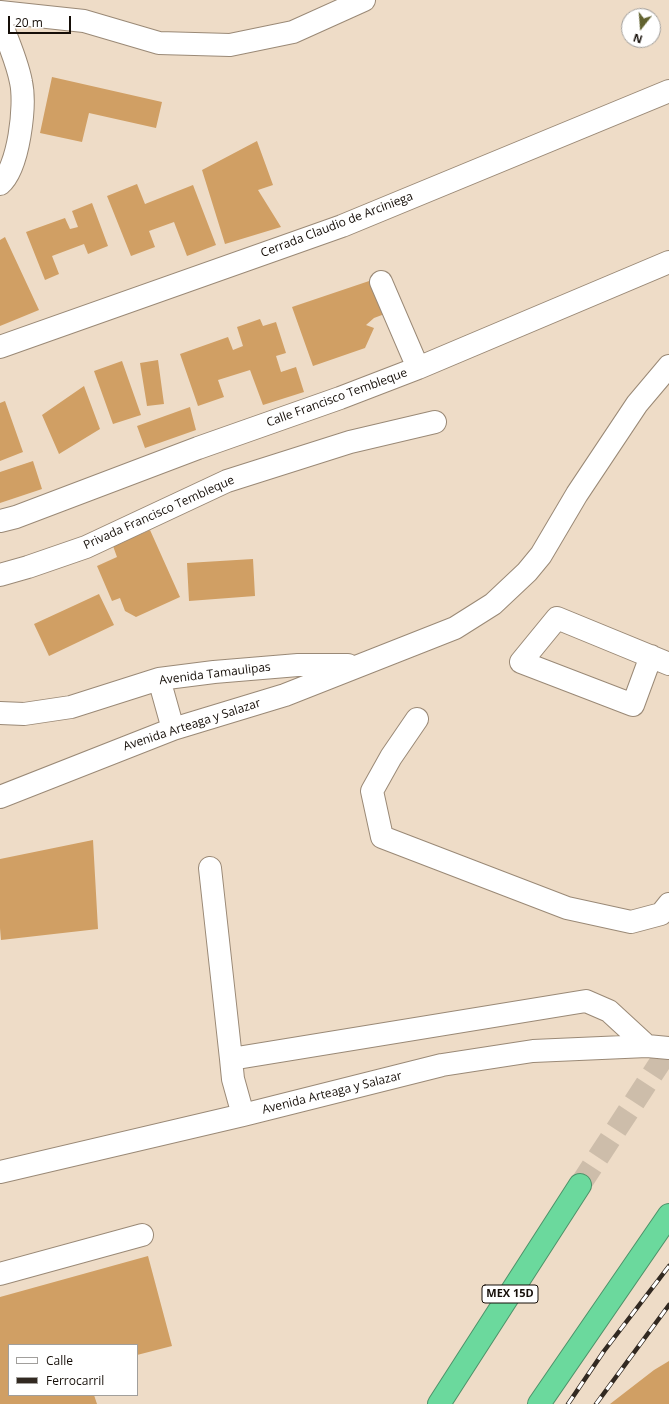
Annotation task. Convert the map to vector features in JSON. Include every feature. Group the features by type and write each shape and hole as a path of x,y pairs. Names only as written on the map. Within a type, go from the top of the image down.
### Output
{"highway":[{"name":"MEX 15D","path":"440,1402 580,1185"},
{"path":"539,1404 669,1216"}],"street":[{"path":"0,12 84,21 159,44 230,45 293,32 364,0"},
{"path":"0,21 22,83 23,109 18,148 5,179 0,184"},
{"name":"Cerrada Claudio de Arciniega","path":"0,347 342,226 669,91"},
{"name":"Calle Francisco Tembleque","path":"0,521 23,514 198,448 340,398 418,368 669,262"},
{"path":"381,282 418,368"},
{"name":"Avenida Arteaga y Salazar","path":"0,797 173,729 285,695 456,628 493,604 527,572 541,554 577,494 637,404 669,366"},
{"name":"Privada Francisco Tembleque","path":"0,575 86,547 227,481 350,442 434,422"},
{"path":"557,618 660,660 633,705 521,662 557,618"},
{"name":"Avenida Tamaulipas","path":"0,714 24,714 71,707 159,680 214,672 298,665 362,665"},
{"path":"159,680 173,729"},
{"path":"417,719 372,791 382,837 567,908 631,922 661,914 669,904"},
{"path":"210,868 233,1079 243,1115"},
{"path":"231,1059 586,1001 609,1011 647,1046"},
{"name":"Avenida Arteaga y Salazar","path":"0,1172 243,1115 442,1065 533,1051 647,1046 669,1048"},
{"path":"0,1274 142,1235"}],"building":[{"path":"52,77 162,102 156,128 89,113 82,142 40,133"},
{"path":"257,141 273,185 258,190 281,227 225,244 202,170"},
{"path":"137,184 145,204 193,185 216,245 187,256 174,222 149,231 155,247 131,256 107,196"},
{"path":"92,203 108,246 88,254 84,244 52,256 59,274 45,280 26,232 65,218 70,229 78,227 72,211"},
{"path":"5,237 39,310 0,326 0,240"},
{"path":"378,278 390,312 374,318 366,325 374,328 365,348 313,366 292,307"},
{"path":"260,319 263,326 276,322 286,353 276,356 281,372 296,367 304,392 263,405 250,370 218,380 224,397 198,406 180,354 228,337 233,350 243,346 237,327"},
{"path":"158,360 164,404 147,406 140,363"},
{"path":"122,361 141,415 113,424 94,371"},
{"path":"84,386 100,429 59,454 42,415"},
{"path":"5,401 23,452 0,461 0,403"},
{"path":"190,407 196,430 145,448 137,426"},
{"path":"33,461 42,489 0,503 0,472"},
{"path":"150,530 180,597 136,617 125,611 120,598 112,601 97,566 117,557 113,546"},
{"path":"253,559 255,596 189,601 187,563"},
{"path":"99,594 114,625 49,656 34,624"},
{"path":"93,840 98,929 1,940 0,859"},
{"path":"148,1256 172,1346 138,1355 138,1344 8,1344 8,1396 94,1396 97,1404 0,1404 0,1297"},
{"path":"669,1361 669,1404 610,1404 654,1370"}],"tunnel":[{"path":"580,1185 669,1049"}],"railway":[{"path":"568,1404 604,1351 669,1266"},
{"path":"596,1404 669,1305"}]}
